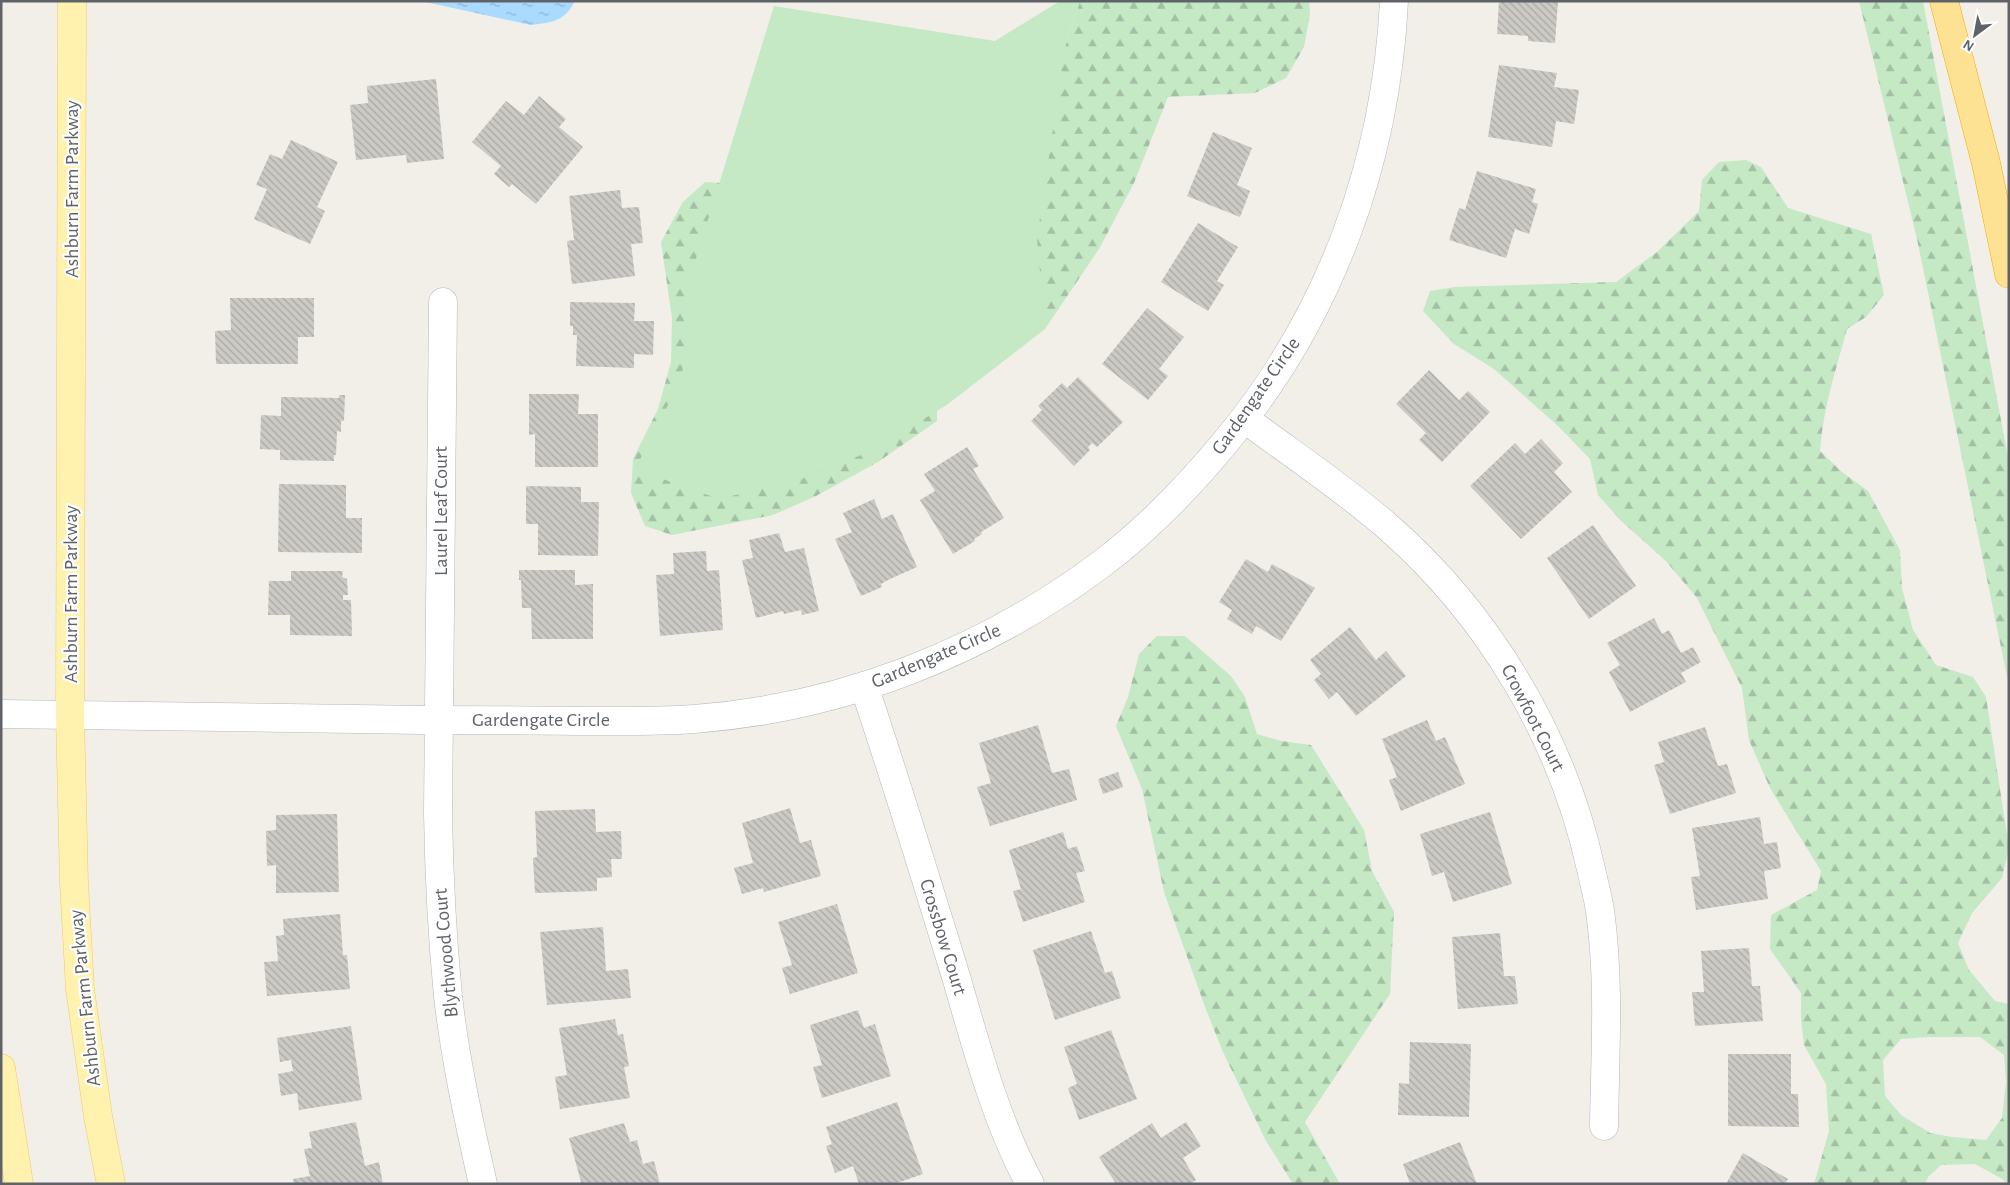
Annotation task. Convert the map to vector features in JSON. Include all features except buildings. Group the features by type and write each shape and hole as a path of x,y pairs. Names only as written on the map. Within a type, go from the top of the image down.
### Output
{"highway":[{"path":"1944,1 2009,257"},
{"path":"2001,229 2009,274"}],"main road":[{"name":"Ashburn Farm Parkway","path":"72,1 70,715 74,882 80,989 98,1116 111,1184"},
{"path":"1,1068 19,1184"}],"street":[{"name":"Gardengate Circle","path":"1,714 440,720 639,721 695,719 782,708 864,686 921,666 976,642 1027,614 1102,564 1167,507 1208,464 1245,419 1279,370 1310,317 1336,262 1365,185 1386,86 1394,1"},
{"name":"Laurel Leaf Court","path":"440,720 443,302"},
{"name":"Crowfoot Court","path":"1245,419 1388,526 1440,577 1492,641 1530,704 1559,765 1582,832 1600,910 1607,985 1604,1126"},
{"name":"Crossbow Court","path":"864,686 891,765 986,1075 1004,1126 1030,1184"},
{"name":"Blythwood Court","path":"440,720 439,885 448,998 466,1112 483,1184"}],"green space":[{"path":"1060,1 1080,1 1065,47 1037,238 1045,329 948,404 876,449 799,480 719,499 635,469 682,378 690,278 774,6 995,41"},
{"path":"1080,1 1309,1 1310,14 1304,47 1286,78 1255,93 1168,97 1134,183 1099,249 1045,329 1010,348 1065,47"},
{"path":"1859,1 1923,1 2009,463 2009,686 1917,239"},
{"path":"1746,160 1761,167 1788,208 1871,234 1884,295 1866,317 1847,329 1827,404 1820,451 1842,472 1868,491 1900,550 1902,588 1913,630 1936,665 1973,677 1986,697 2009,848 2002,878 1972,913 1958,943 1969,970 1995,1001 2009,1004 2009,1184 2006,1184 2004,1180 1975,1164 1941,1165 1928,1177 1925,1184 1814,1184 1829,1131 1826,1084 1804,1045 1801,993 1770,949 1771,915 1817,890 1821,871 1770,788 1749,740 1742,688 1697,598 1665,560 1620,520 1598,495 1590,459 1558,426 1494,369 1454,344 1423,311 1430,291 1455,287 1616,282 1657,252 1699,211 1702,180 1719,162","holes":["1980,1037 2004,1055 2006,1082 2002,1118 1986,1140 1930,1133 1901,1115 1885,1096 1883,1060 1901,1039"]},
{"path":"705,182 739,184 937,395 937,421 878,462 816,496 773,515 672,535 645,526 631,493 633,459 658,409 671,362 672,318 661,242 683,202"},
{"path":"1157,636 1185,636 1231,676 1245,697 1257,734 1281,741 1311,745 1364,830 1372,871 1394,912 1390,994 1305,1122 1340,1184 1293,1184 1266,1141 1223,1052 1164,892 1142,789 1116,726 1128,697 1139,654"}],"water":[{"path":"421,1 575,1 567,13 557,20 531,25"}]}
